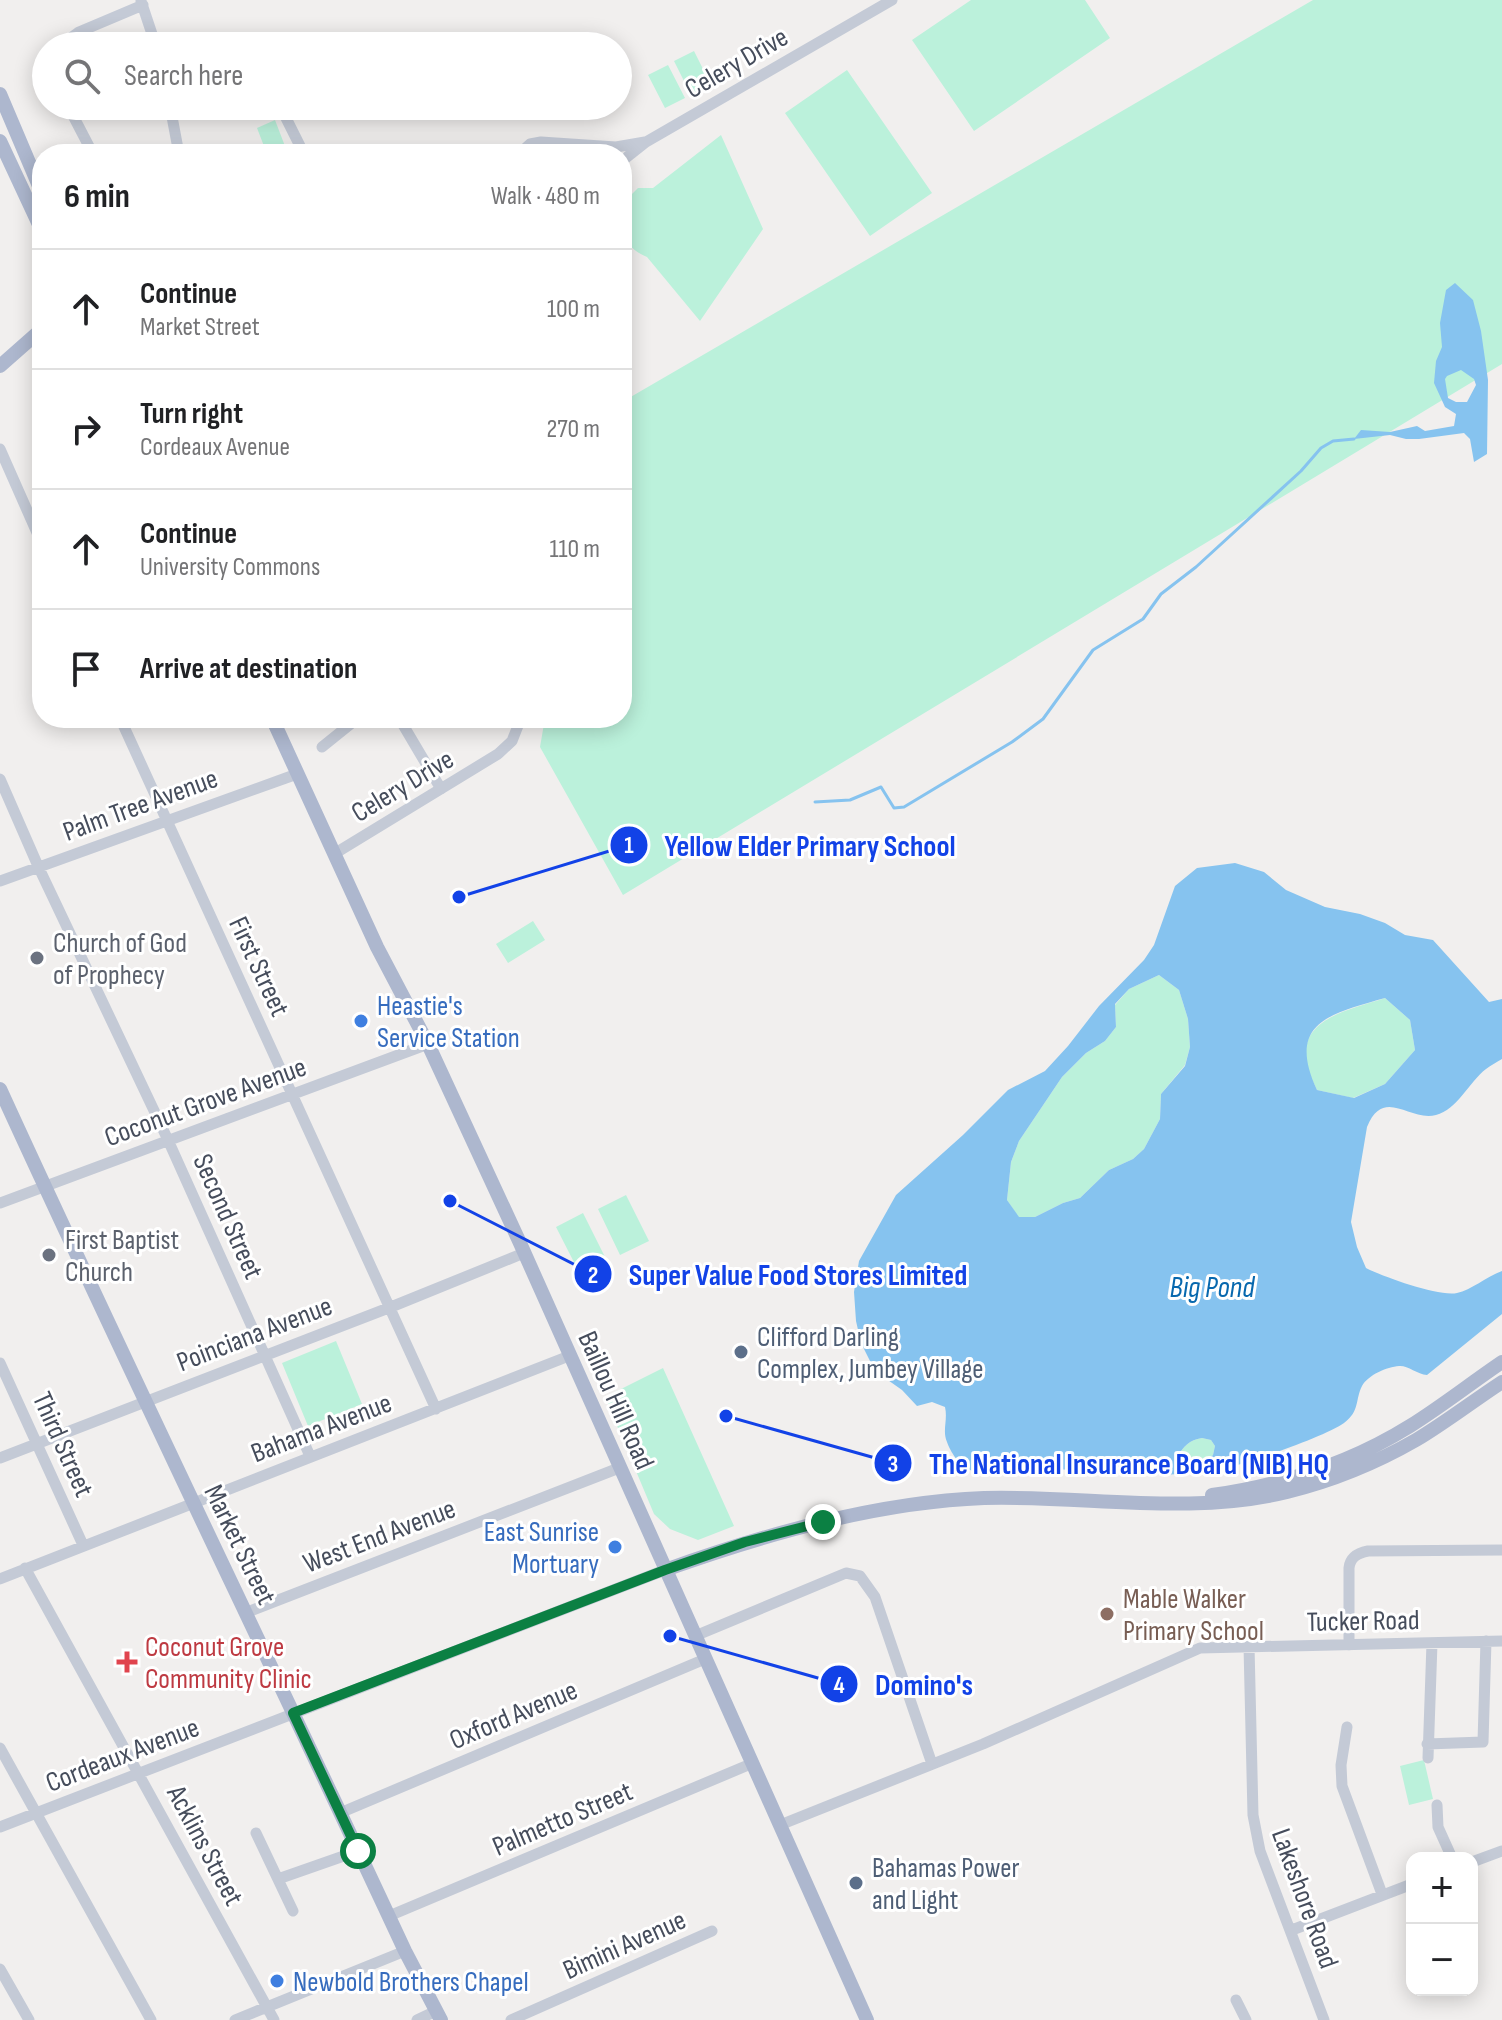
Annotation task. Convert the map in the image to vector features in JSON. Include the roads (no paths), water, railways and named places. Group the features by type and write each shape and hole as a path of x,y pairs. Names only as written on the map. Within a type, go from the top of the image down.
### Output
{"main road":[{"path":"0,94 32,169"},
{"path":"0,141 32,210"},
{"path":"0,366 32,338"},
{"name":"Baillou Hill Road","path":"276,728 377,947 428,1044 524,1253 867,2020"},
{"name":"Market Street","path":"0,1089 192,1503 438,2015"},
{"path":"1180,1502 1282,1481 1343,1462 1408,1427 1502,1362"},
{"path":"665,1570 745,1542 823,1522 907,1507 980,1498 1199,1504 1285,1492 1348,1472 1416,1440 1502,1382"}],"street":[{"name":"Celery Drive","path":"632,153 646,142 892,0"},
{"path":"79,32 142,2 152,32"},
{"path":"75,120 88,144"},
{"path":"173,120 177,144"},
{"path":"287,120 299,144"},
{"name":"Celery Drive","path":"632,144 646,142"},
{"name":"Celery Drive","path":"530,144 571,144"},
{"path":"0,449 32,521"},
{"name":"First Street","path":"124,728 436,1409"},
{"path":"322,747 346,728"},
{"path":"405,728 441,789"},
{"name":"Celery Drive","path":"334,854 498,754 512,741 517,728"},
{"name":"Palm Tree Avenue","path":"0,881 297,774"},
{"name":"Second Street","path":"0,779 168,1140 310,1456"},
{"name":"Coconut Grove Avenue","path":"0,1203 428,1044"},
{"name":"Poinciana Avenue","path":"0,1458 524,1253"},
{"name":"Bahama Avenue","path":"0,1579 569,1356"},
{"name":"Third Street","path":"0,1363 83,1545"},
{"name":"West End Avenue","path":"245,1613 619,1468"},
{"path":"1349,1645 1349,1568 1350,1561 1357,1554 1368,1551 1502,1550"},
{"name":"Acklins Street","path":"25,1568 274,2020"},
{"name":"Cordeaux Avenue","path":"0,1827 665,1570"},
{"path":"695,1636 846,1573 860,1576 875,1597 932,1764"},
{"path":"1483,1757 1486,1641"},
{"name":"Tucker Road","path":"780,1825 932,1764 1200,1648 1502,1641"},
{"path":"1428,1758 1433,1684 1432,1643"},
{"name":"Lakeshore Road","path":"1249,1646 1256,1834 1324,2020"},
{"name":"Oxford Avenue","path":"340,1813 705,1659"},
{"path":"1347,1727 1341,1765 1342,1786 1382,1894"},
{"path":"1427,1744 1483,1742"},
{"path":"0,1748 151,2020"},
{"name":"Palmetto Street","path":"389,1916 753,1763"},
{"path":"1437,1805 1438,1827 1449,1852"},
{"path":"256,1833 293,1911"},
{"path":"278,1879 358,1851"},
{"path":"1478,1860 1502,1851"},
{"path":"1292,1930 1406,1886"},
{"name":"Bimini Avenue","path":"511,2020 712,1931"},
{"path":"235,2020 405,1951"},
{"path":"0,1969 29,2020"},
{"path":"1236,2000 1246,2020"},
{"path":"417,2020 438,2015"}],"water":[{"path":"1455,283 1473,300 1481,331 1488,380 1487,454 1474,462 1470,439 1464,433 1419,439 1390,435 1354,439 1361,430 1390,432 1417,426 1425,431 1454,426 1456,414 1445,407 1434,383 1436,361 1442,347 1440,323 1446,290","holes":["1461,370 1474,379 1476,385 1467,402 1448,398 1447,376"]},
{"name":"Big Pond","path":"1235,863 1264,872 1286,890 1325,907 1360,914 1385,923 1405,935 1433,940 1489,1002 1502,999 1502,1059 1480,1075 1457,1102 1436,1115 1426,1116 1389,1107 1374,1115 1367,1127 1351,1222 1366,1268 1412,1285 1457,1293 1502,1271 1502,1314 1427,1375 1402,1366 1378,1372 1362,1386 1355,1410 1344,1423 1315,1438 1254,1460 1205,1472 1155,1475 1055,1469 970,1470 959,1462 948,1446 945,1407 932,1402 917,1406 902,1390 875,1371 861,1343 856,1321 854,1292 859,1261 896,1195 1008,1090 1045,1071 1099,1006 1144,960 1154,945 1175,886 1197,868","holes":["1159,975 1179,990 1188,1019 1190,1047 1185,1066 1161,1094 1160,1119 1144,1149 1133,1159 1109,1170 1080,1198 1035,1217 1019,1217 1007,1200 1011,1162 1019,1141 1062,1077 1086,1053 1105,1041 1116,1027 1115,1004 1129,989","1385,998 1410,1020 1415,1050 1385,1084 1354,1098 1317,1090 1307,1050 1310,1036 1318,1025 1331,1016","1197,1439 1211,1440 1215,1446 1213,1455 1204,1462 1189,1466 1177,1457 1187,1444"]}],"waterway":[{"path":"815,802 850,800 881,787 894,808 904,807 1012,742 1043,719 1093,650 1143,619 1161,594 1196,567 1301,471 1321,448 1333,441 1354,439"}],"place":[{"name":"Yellow Elder Primary School","path":"459,897"},
{"name":"Church of God of Prophecy","path":"37,958"},
{"name":"Heastie's Service Station","path":"361,1021"},
{"name":"Super Value Food Stores Limited","path":"450,1201"},
{"name":"First Baptist Church","path":"49,1255"},
{"name":"Clifford Darling Complex, Jumbey Village","path":"741,1352"},
{"name":"The National Insurance Board (NIB) HQ","path":"726,1416"},
{"name":"East Sunrise Mortuary","path":"615,1547"},
{"name":"Mable Walker Primary School","path":"1107,1614"},
{"name":"Domino's","path":"670,1636"},
{"name":"Coconut Grove Community Clinic","path":"127,1662"},
{"name":"Bahamas Power and Light","path":"856,1883"},
{"name":"Newbold Brothers Chapel","path":"277,1981"}]}
